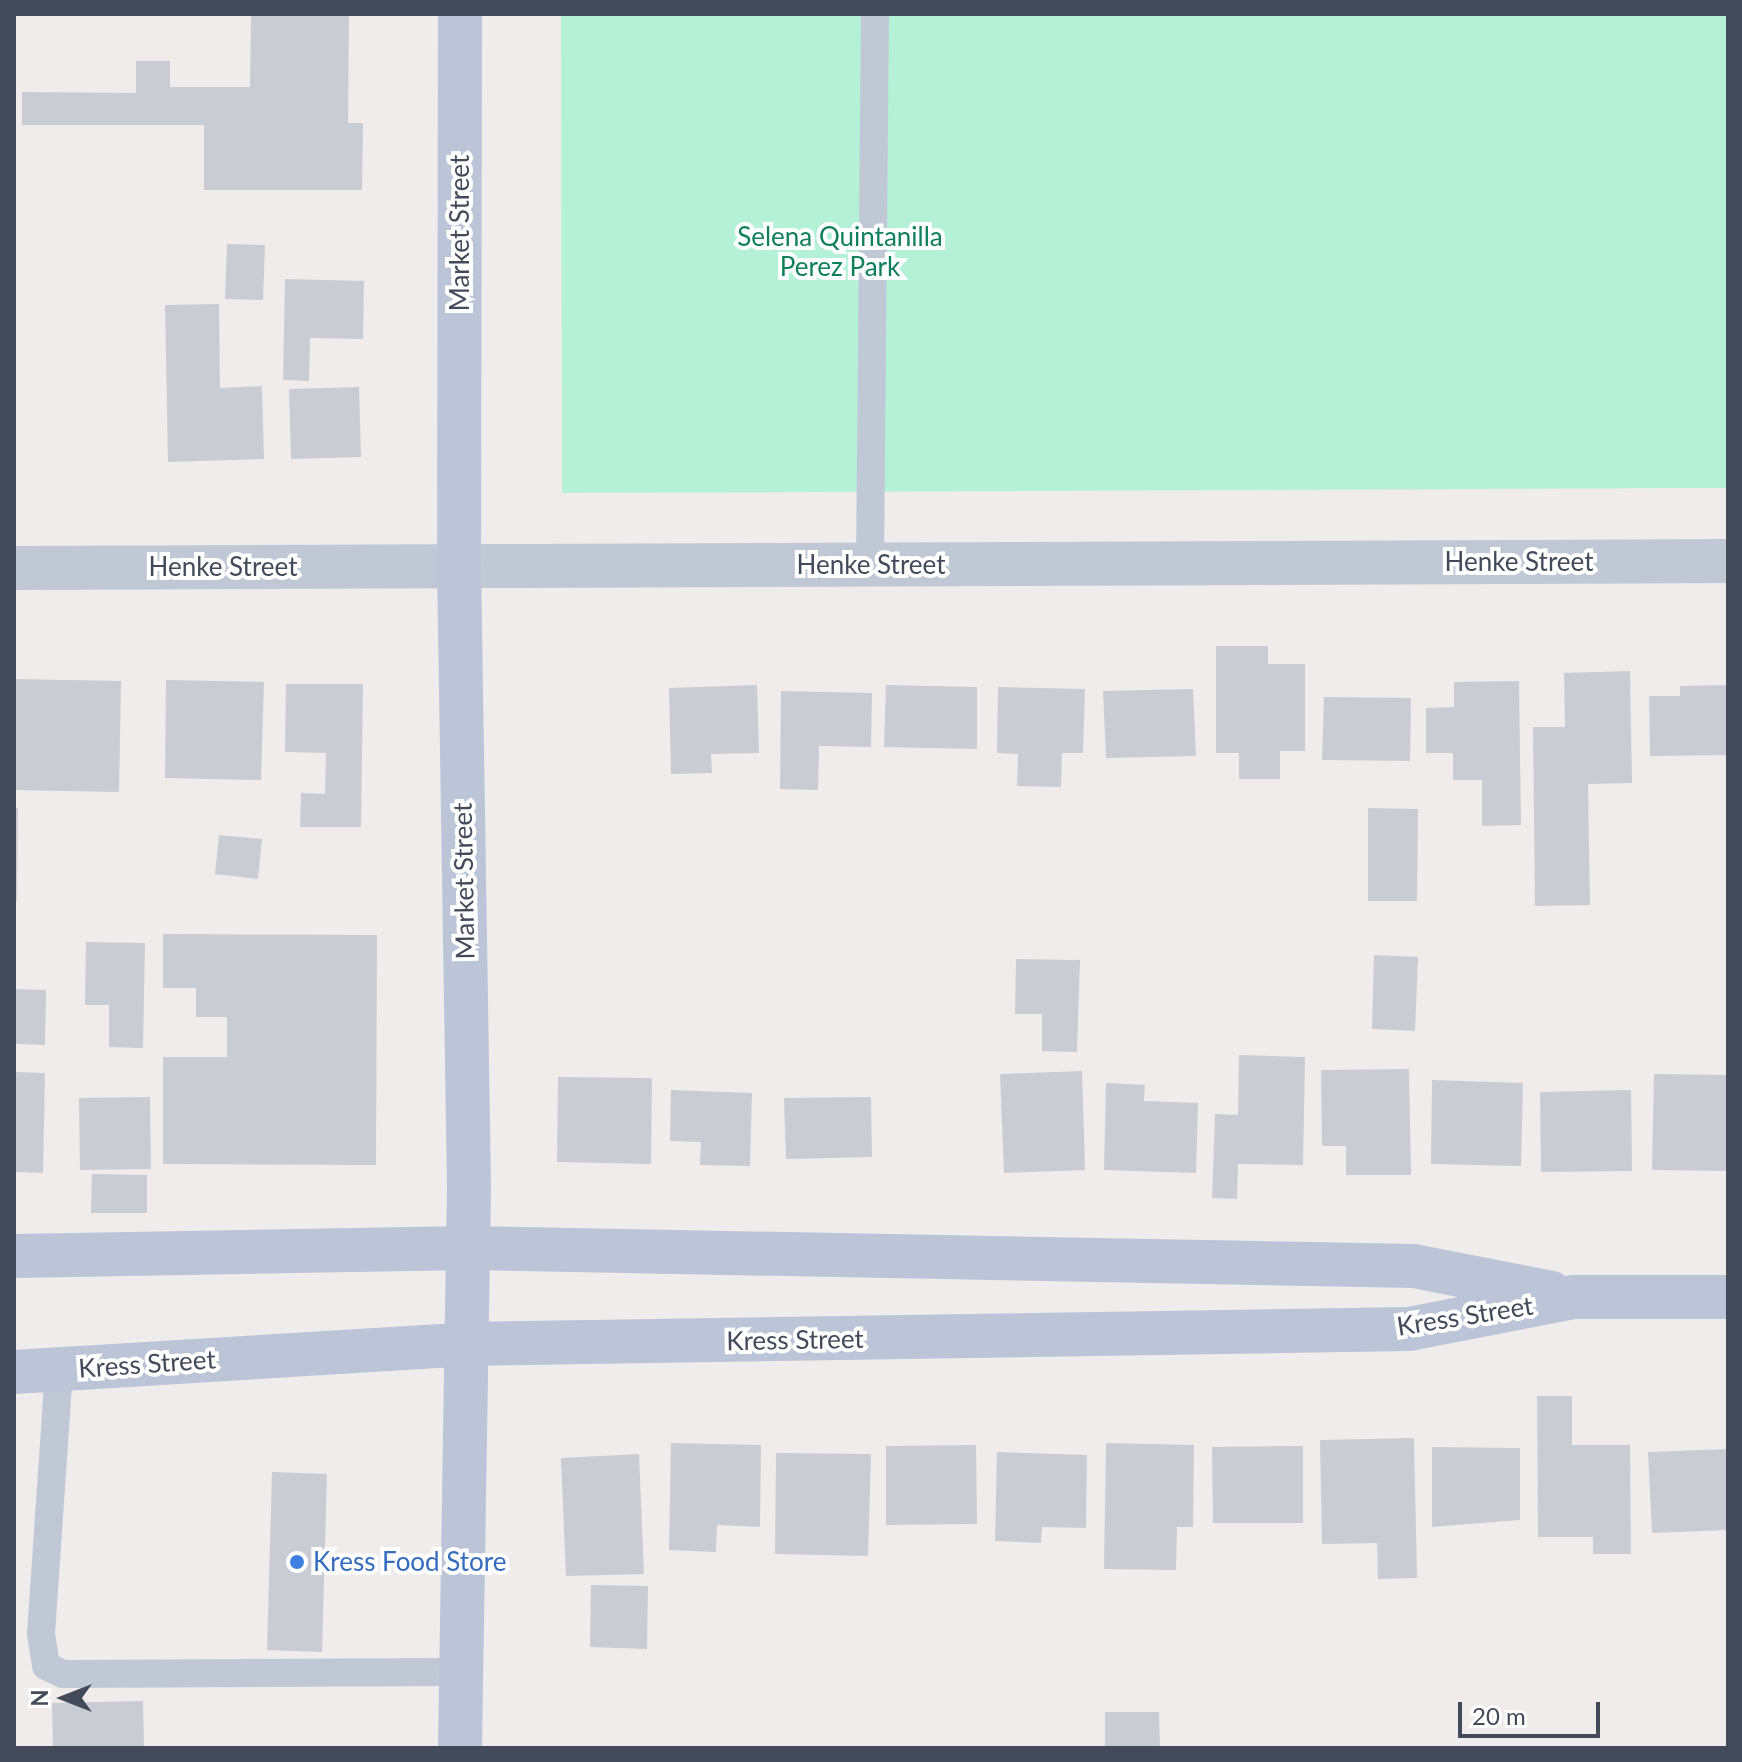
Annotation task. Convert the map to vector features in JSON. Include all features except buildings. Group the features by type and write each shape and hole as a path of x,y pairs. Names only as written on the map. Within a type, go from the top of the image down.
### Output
{"street":[{"name":"Market Street","path":"460,14 459,565 468,1248 460,1748"},
{"name":"Henke Street","path":"14,568 1728,561"},
{"name":"Kress Street","path":"14,1256 468,1248 1414,1266 1573,1297 1728,1297"},
{"name":"Kress Street","path":"14,1372 466,1344 1409,1329 1573,1297"}],"lane":[{"path":"870,565 875,14"},
{"path":"59,1370 41,1634 46,1666 63,1674 459,1672"}],"green space":[{"name":"Selena Quintanilla Perez Park","path":"561,14 1728,14 1728,488 562,493"}],"place":[{"name":"Kress Food Store","path":"297,1562"}]}
